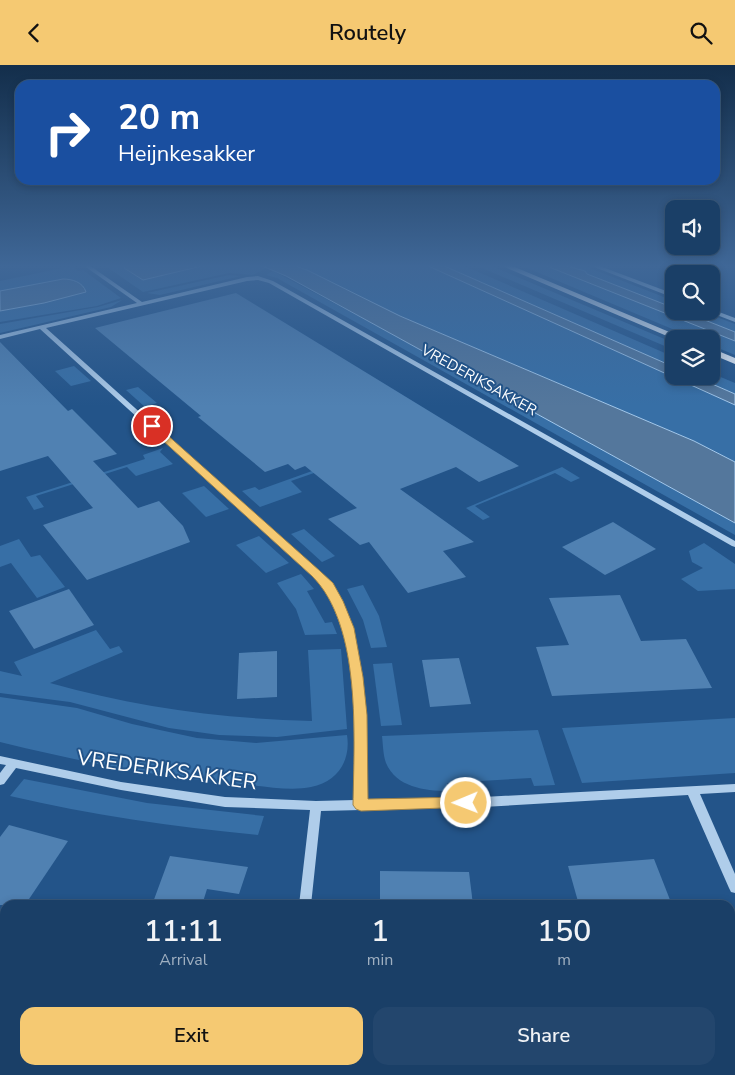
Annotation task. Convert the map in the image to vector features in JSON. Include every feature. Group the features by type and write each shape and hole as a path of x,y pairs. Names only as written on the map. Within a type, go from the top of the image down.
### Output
{"main road":[{"path":"617,312 665,332"},
{"path":"720,355 735,361"}],"street":[{"path":"0,337 106,312"},
{"name":"VREDERIKSAKKER","path":"324,312 735,544"},
{"path":"720,314 735,320"},
{"path":"41,327 328,586 348,628 353,649 360,715 361,805"},
{"name":"VREDERIKSAKKER","path":"0,760 121,786 225,802 316,806 483,802 735,788"},
{"path":"0,781 13,764"},
{"path":"692,790 735,889"},
{"path":"305,900 316,806"}],"shaded area":[{"path":"0,312 60,312 0,322"},
{"path":"68,312 89,312 0,333 0,324"},
{"path":"338,312 351,312 368,321 735,523 735,535"},
{"path":"352,312 392,312 694,441 735,462 735,523"},
{"path":"392,312 530,312 665,373 665,385 691,385 735,405 735,462 694,441"},
{"path":"530,312 549,312 665,363 665,373"},
{"path":"549,312 571,312 665,353 665,363"},
{"path":"585,312 601,312 665,339 665,346"},
{"path":"632,312 662,312 665,313 665,320 682,320 707,330 675,330"},
{"path":"720,318 735,324 735,332 705,320 720,320"},
{"path":"682,320 705,320 735,332 735,341 720,335 720,330 707,330"},
{"path":"720,335 735,341 735,355 720,349"},
{"path":"74,366 91,381 71,386 55,371"},
{"path":"720,377 735,383 735,394 714,385 720,385"},
{"path":"691,385 714,385 735,394 735,405"},
{"path":"138,387 157,403 145,407 126,390"},
{"path":"163,448 160,452 173,464 136,476 127,467 36,496 44,507 34,510 26,497 145,459 143,455"},
{"path":"365,452 360,457 291,481 302,492 260,507 242,491 255,487 259,490"},
{"path":"562,467 580,478 571,482 555,473 475,506 490,517 483,520 466,508"},
{"path":"204,486 229,509 206,517 182,493"},
{"path":"304,529 335,556 322,562 291,534"},
{"path":"259,536 289,563 266,573 236,545"},
{"path":"19,539 31,557 40,555 65,587 37,598 11,563 0,567 0,546"},
{"path":"704,543 735,564 735,589 698,591 681,579 703,568 692,562 689,551"},
{"path":"301,574 314,589 307,591 325,623 332,622 337,634 305,635 296,609 277,583"},
{"path":"363,585 379,616 387,647 371,648 363,620 347,589"},
{"path":"96,630 110,649 119,646 123,652 50,683 147,705 246,718 312,721 308,650 341,649 347,729 277,737 219,735 169,728 70,702 0,693 0,671 22,676 14,662"},
{"path":"392,663 402,725 381,726 373,664"},
{"path":"0,697 77,708 132,724 197,738 256,743 347,735 347,753 341,769 329,780 304,788 273,788 156,774 93,763 0,742"},
{"path":"735,718 735,773 582,783 562,728"},
{"path":"538,730 555,785 534,786 531,778 447,783 447,791 412,786 397,777 386,763 382,736"},
{"path":"24,779 147,803 264,816 258,835 133,820 10,796"}],"building":[{"path":"159,312 267,312 519,466 479,482 456,467 400,489 474,542 443,551 466,577 408,593 369,542 360,545 328,519 357,508 305,466 295,470 288,464 265,472 95,328"},
{"path":"0,342 68,411 72,409 117,454 93,461 138,508 159,501 183,526 190,542 87,580 43,525 93,508 48,456 0,471"},
{"path":"613,522 656,549 605,575 562,547"},
{"path":"69,589 94,625 34,649 9,611"},
{"path":"620,595 641,641 686,639 712,688 552,696 536,647 569,645 549,598"},
{"path":"277,651 277,697 237,699 239,653"},
{"path":"459,658 471,704 430,707 422,660"},
{"path":"9,825 68,841 28,900 0,900 0,837"},
{"path":"170,856 248,867 239,894 207,889 204,900 154,900"},
{"path":"654,859 670,900 578,900 568,866"},
{"path":"380,871 469,872 472,900 380,900"}],"route":[{"path":"152,426 316,574 328,586 337,601 348,628 357,677 360,715 361,805 466,803"}]}
